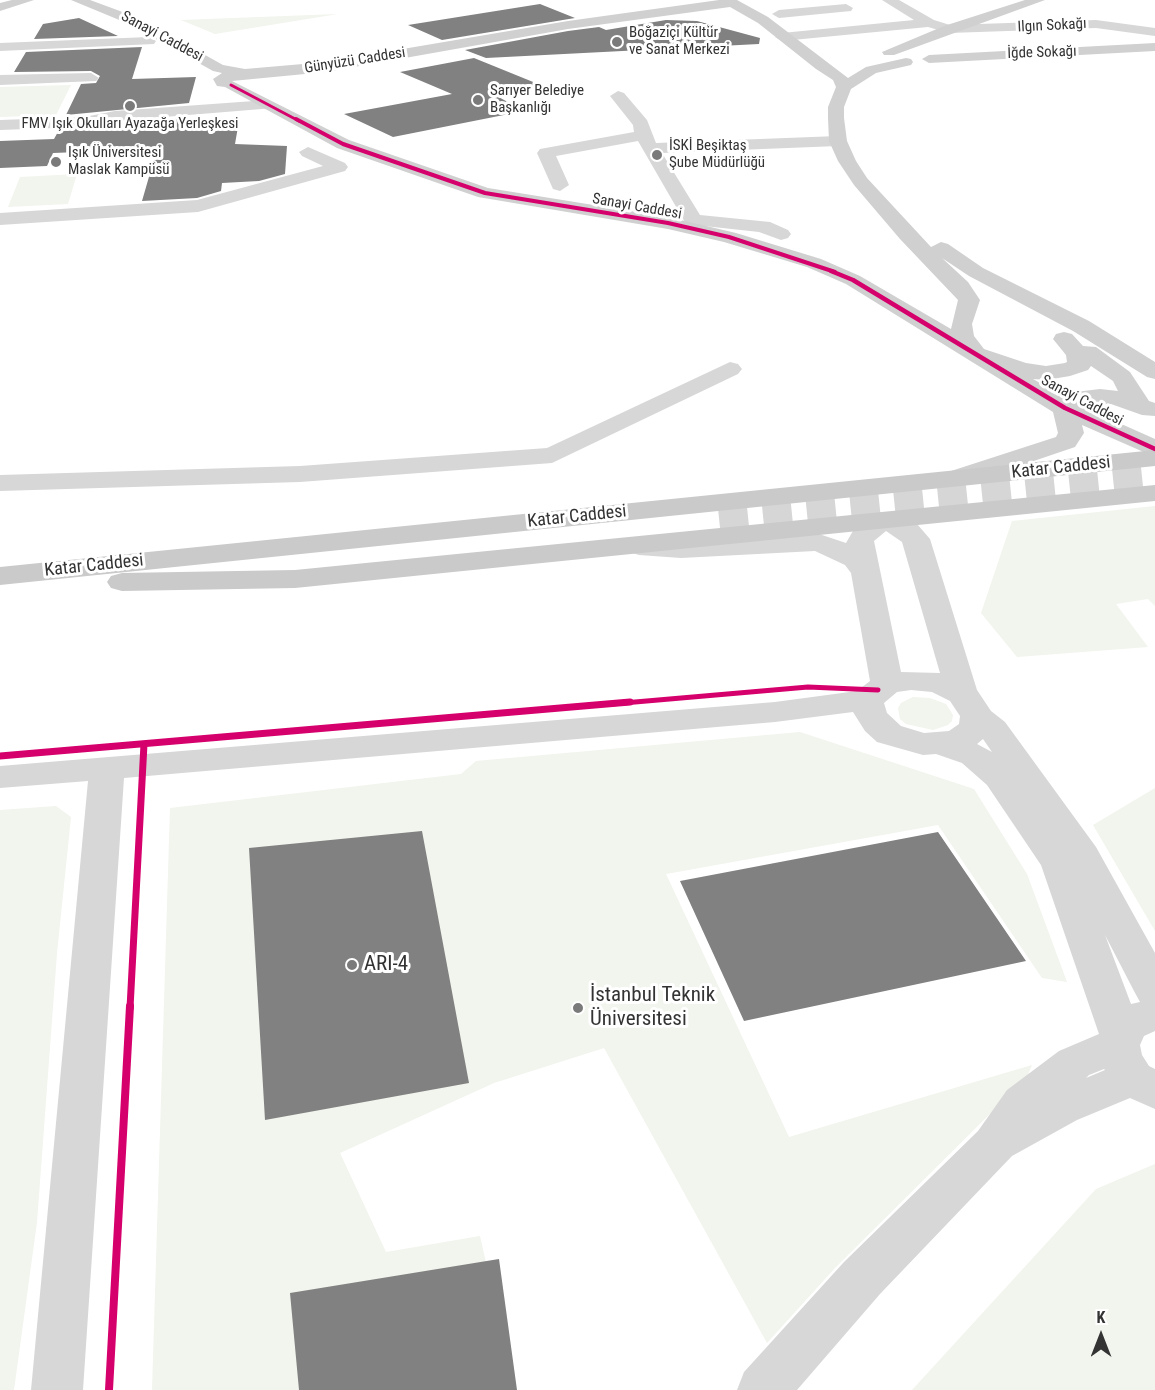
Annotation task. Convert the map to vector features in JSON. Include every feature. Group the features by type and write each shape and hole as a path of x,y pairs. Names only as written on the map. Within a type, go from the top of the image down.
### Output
{"main road":[{"name":"Katar Caddesi","path":"0,576 1155,458"},
{"path":"778,496 885,520 914,498 1014,480 1079,465"},
{"path":"123,582 295,579 1155,493"},
{"path":"123,582 719,518"},
{"name":"Katar Caddesi","path":"0,595 123,582"}],"street":[{"path":"0,7 27,0"},
{"name":"Sanayi Caddesi","path":"63,0 149,41 241,79"},
{"name":"Sanayi Caddesi","path":"78,0 134,21 241,79 268,105 343,144 485,193 668,223 760,246 814,263 853,280 1065,408 1155,449"},
{"path":"779,14 897,5 923,0"},
{"path":"1031,1 949,29 871,65 844,87 836,107 838,141 860,181 928,257 960,287 969,300 961,324 963,336 976,354 1022,370 1046,373 1070,369 1080,365 1077,354 1064,339"},
{"path":"675,10 725,3 776,33 840,77 844,87"},
{"name":"Günyüzü Caddesi","path":"297,71 568,25 725,3"},
{"name":"Günyüzü Caddesi","path":"297,71 560,24 725,3"},
{"path":"897,5 929,23"},
{"path":"776,33 929,23"},
{"name":"Ilgın Sokağı","path":"929,23 949,29 1096,24 1155,32"},
{"path":"0,47 149,41"},
{"name":"İğde Sokağı","path":"929,59 1155,47"},
{"path":"871,65 929,59"},
{"path":"830,72 929,59"},
{"path":"241,79 297,71"},
{"path":"830,72 828,88 820,104 821,117 826,133 838,141"},
{"path":"0,80 91,78"},
{"path":"618,96 641,124 647,142 693,220 763,226 781,234"},
{"path":"0,126 84,122 115,116 268,105"},
{"path":"560,185 546,153 647,142 838,141"},
{"path":"0,219 198,206 339,167 308,152"},
{"path":"895,218 976,272 1071,320 1155,372"},
{"path":"976,272 997,293 1064,339 1087,351 1122,377 1148,409"},
{"path":"0,483 300,474 552,455 730,369"},
{"path":"953,480 1066,442 1071,433 1065,408 1075,399 1089,396 1114,397 1148,409"},
{"path":"775,712 889,734 914,743 942,744 957,741 969,735 976,726 916,539 907,530 885,520 867,530 860,541 877,692 873,719 889,734"},
{"path":"639,546 681,549 816,542 830,546 855,560 864,568"},
{"path":"0,777 775,712 877,692 905,680 925,680 939,683 970,705 993,729 1083,856 1155,991"},
{"path":"763,1390 862,1278 994,1145 1061,1107 1136,1052 1059,863 999,777 974,755 942,744"},
{"path":"57,1390 107,768"}],"shaded area":[{"path":"338,14 215,34 181,20"},
{"path":"71,85 56,115 0,117 0,87"},
{"path":"77,174 68,204 8,207 20,177"},
{"path":"1155,506 1155,606 1148,599 1116,604 1148,647 1017,657 981,613 1012,521"},
{"path":"913,697 930,698 946,704 953,715 952,721 948,725 933,730 906,724 900,719 898,708 901,703"},
{"path":"800,732 974,789 1027,874 1067,982 1042,978 938,825 666,874 789,1137 1032,1065 1027,1077 835,1268 767,1343 604,1048 494,1083 340,1153 386,1252 480,1236 515,1390 152,1390 170,808 461,774 476,761"},
{"path":"1155,788 1155,931 1093,825"},
{"path":"56,806 71,817 57,953 37,1222 14,1390 0,1390 0,810"},
{"path":"1155,1164 1155,1390 912,1390 1096,1189"}],"building":[{"path":"540,4 575,18 442,40 408,25"},
{"path":"79,18 118,36 34,39 43,24"},
{"name":"Boğaziçi Kültür ve Sanat Merkezi","path":"666,20 697,21 760,38 759,44 486,58 465,50 568,31 599,27 606,30"},
{"path":"142,47 132,79 196,77 189,103 66,115 81,84 96,83 100,76 91,71 14,72 26,52"},
{"name":"Sarıyer Belediye Başkanlığı","path":"474,58 543,86 495,95 524,111 393,137 344,114 452,94 400,72"},
{"path":"185,118 183,123 239,121 235,144 287,146 285,174 259,181 222,183 221,191 197,198 142,201 157,149 53,153 47,166 0,168 0,141 54,139 59,130"},
{"name":"ARI-4","path":"422,831 469,1083 265,1120 249,848"},
{"path":"938,832 1026,961 744,1021 680,881"},
{"path":"499,1259 517,1390 299,1390 290,1293"}],"tunnel":[{"path":"719,518 1155,473"}],"cycle path":[{"path":"231,85 343,144 485,193 668,223 729,237 814,263 853,280 1065,408 1155,449"},
{"path":"0,756 808,687 878,690"},
{"path":"109,1390 122,1183 141,765 144,744"}],"place":[{"name":"Boğaziçi Kültür ve Sanat Merkezi","path":"617,42"},
{"name":"Sarıyer Belediye Başkanlığı","path":"478,100"},
{"name":"FMV Işık Okulları Ayazağa Yerleşkesi","path":"130,106"},
{"name":"İSKİ Beşiktaş Şube Müdürlüğü","path":"657,155"},
{"name":"Işık Üniversitesi Maslak Kampüsü","path":"56,162"},
{"name":"ARI-4","path":"352,965"},
{"name":"İstanbul Teknik Üniversitesi","path":"578,1008"}]}
